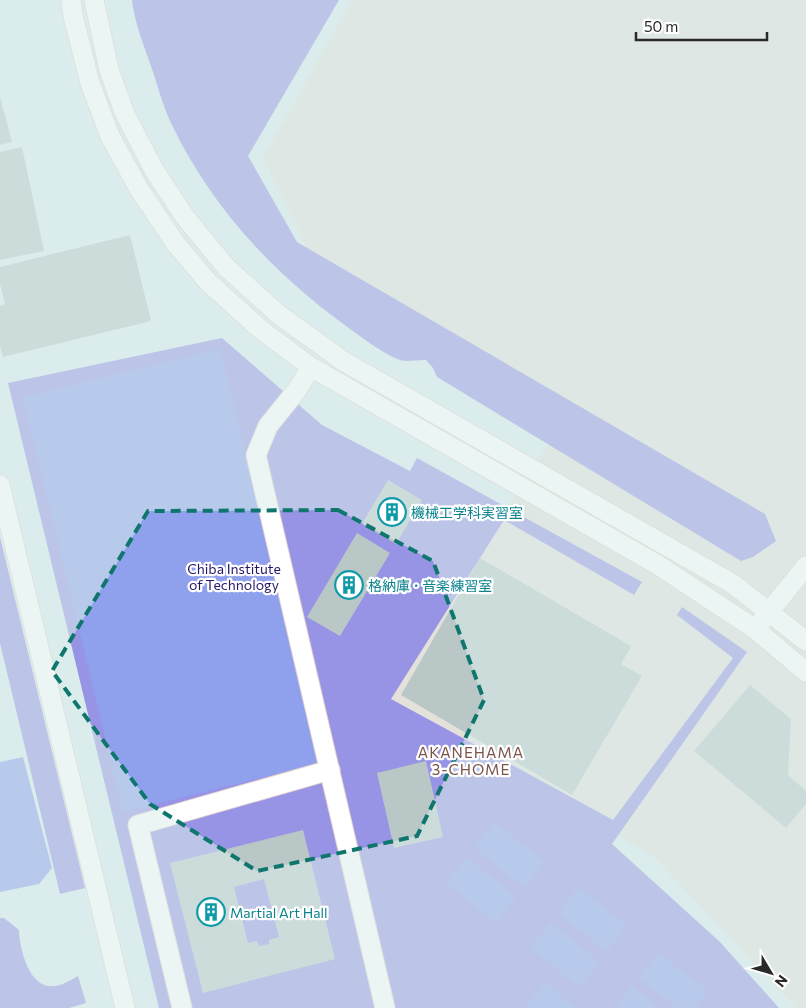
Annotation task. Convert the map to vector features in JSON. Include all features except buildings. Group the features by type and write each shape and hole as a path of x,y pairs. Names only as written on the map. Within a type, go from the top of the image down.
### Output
{"street":[{"path":"71,0 73,16 90,83 110,136 139,189 176,244 208,282 260,329 311,368 658,565 756,629 806,672"},
{"path":"94,0 109,70 125,114 154,170 180,210 226,267 278,314 343,361 733,584 806,641"},
{"path":"311,368 297,390 268,426 256,455 385,1008"},
{"path":"0,485 125,1008"},
{"path":"756,629 806,566"},
{"path":"182,1008 138,824 330,770"}],"highlighted area":[{"path":"338,510 433,561 484,700 417,836 257,871 150,804 52,671 148,511"}],"shaded area":[{"path":"352,0 806,0 806,1008 796,1008 653,856 563,806 386,702 564,419 334,305 263,158"}],"green space":[{"path":"132,0 339,0 248,156 297,242 765,514 776,541 753,557 741,561 437,377 433,368 426,360 405,361 393,357 362,338 316,303 290,281 244,234 204,181 171,123 163,103 137,26"},
{"name":"Chiba Institute of Technology","path":"222,338 322,425 410,471 417,458 642,582 634,595 504,520 391,699 613,820 733,658 677,615 682,607 747,652 612,844 720,942 779,1008 159,1008 8,383"},
{"path":"220,349 320,763 123,812 23,397"},
{"path":"0,537 85,888 60,894 0,643"},
{"path":"23,757 52,868 39,884 0,892 0,762"},
{"path":"495,823 544,862 524,887 475,848"},
{"path":"467,858 516,897 496,922 447,883"},
{"path":"578,888 627,926 607,951 558,913"},
{"path":"0,918 4,918 19,930 26,963 35,978 48,986 56,986 78,976 86,1003 69,1008 0,1008"},
{"path":"550,923 599,962 580,987 531,948"},
{"path":"659,953 708,992 695,1008 677,1008 639,978"},
{"path":"545,983 576,1008 529,1008 526,1006"},
{"path":"632,986 659,1008 615,1008"}],"place":[{"name":"機械工学科実習室","path":"392,512"},
{"name":"格納庫 ･ 音楽練習室","path":"349,585"},
{"name":"Martial Art Hall","path":"211,912"}],"district":[{"name":"AKANEHAMA 3-CHOME","path":"471,760"}]}
